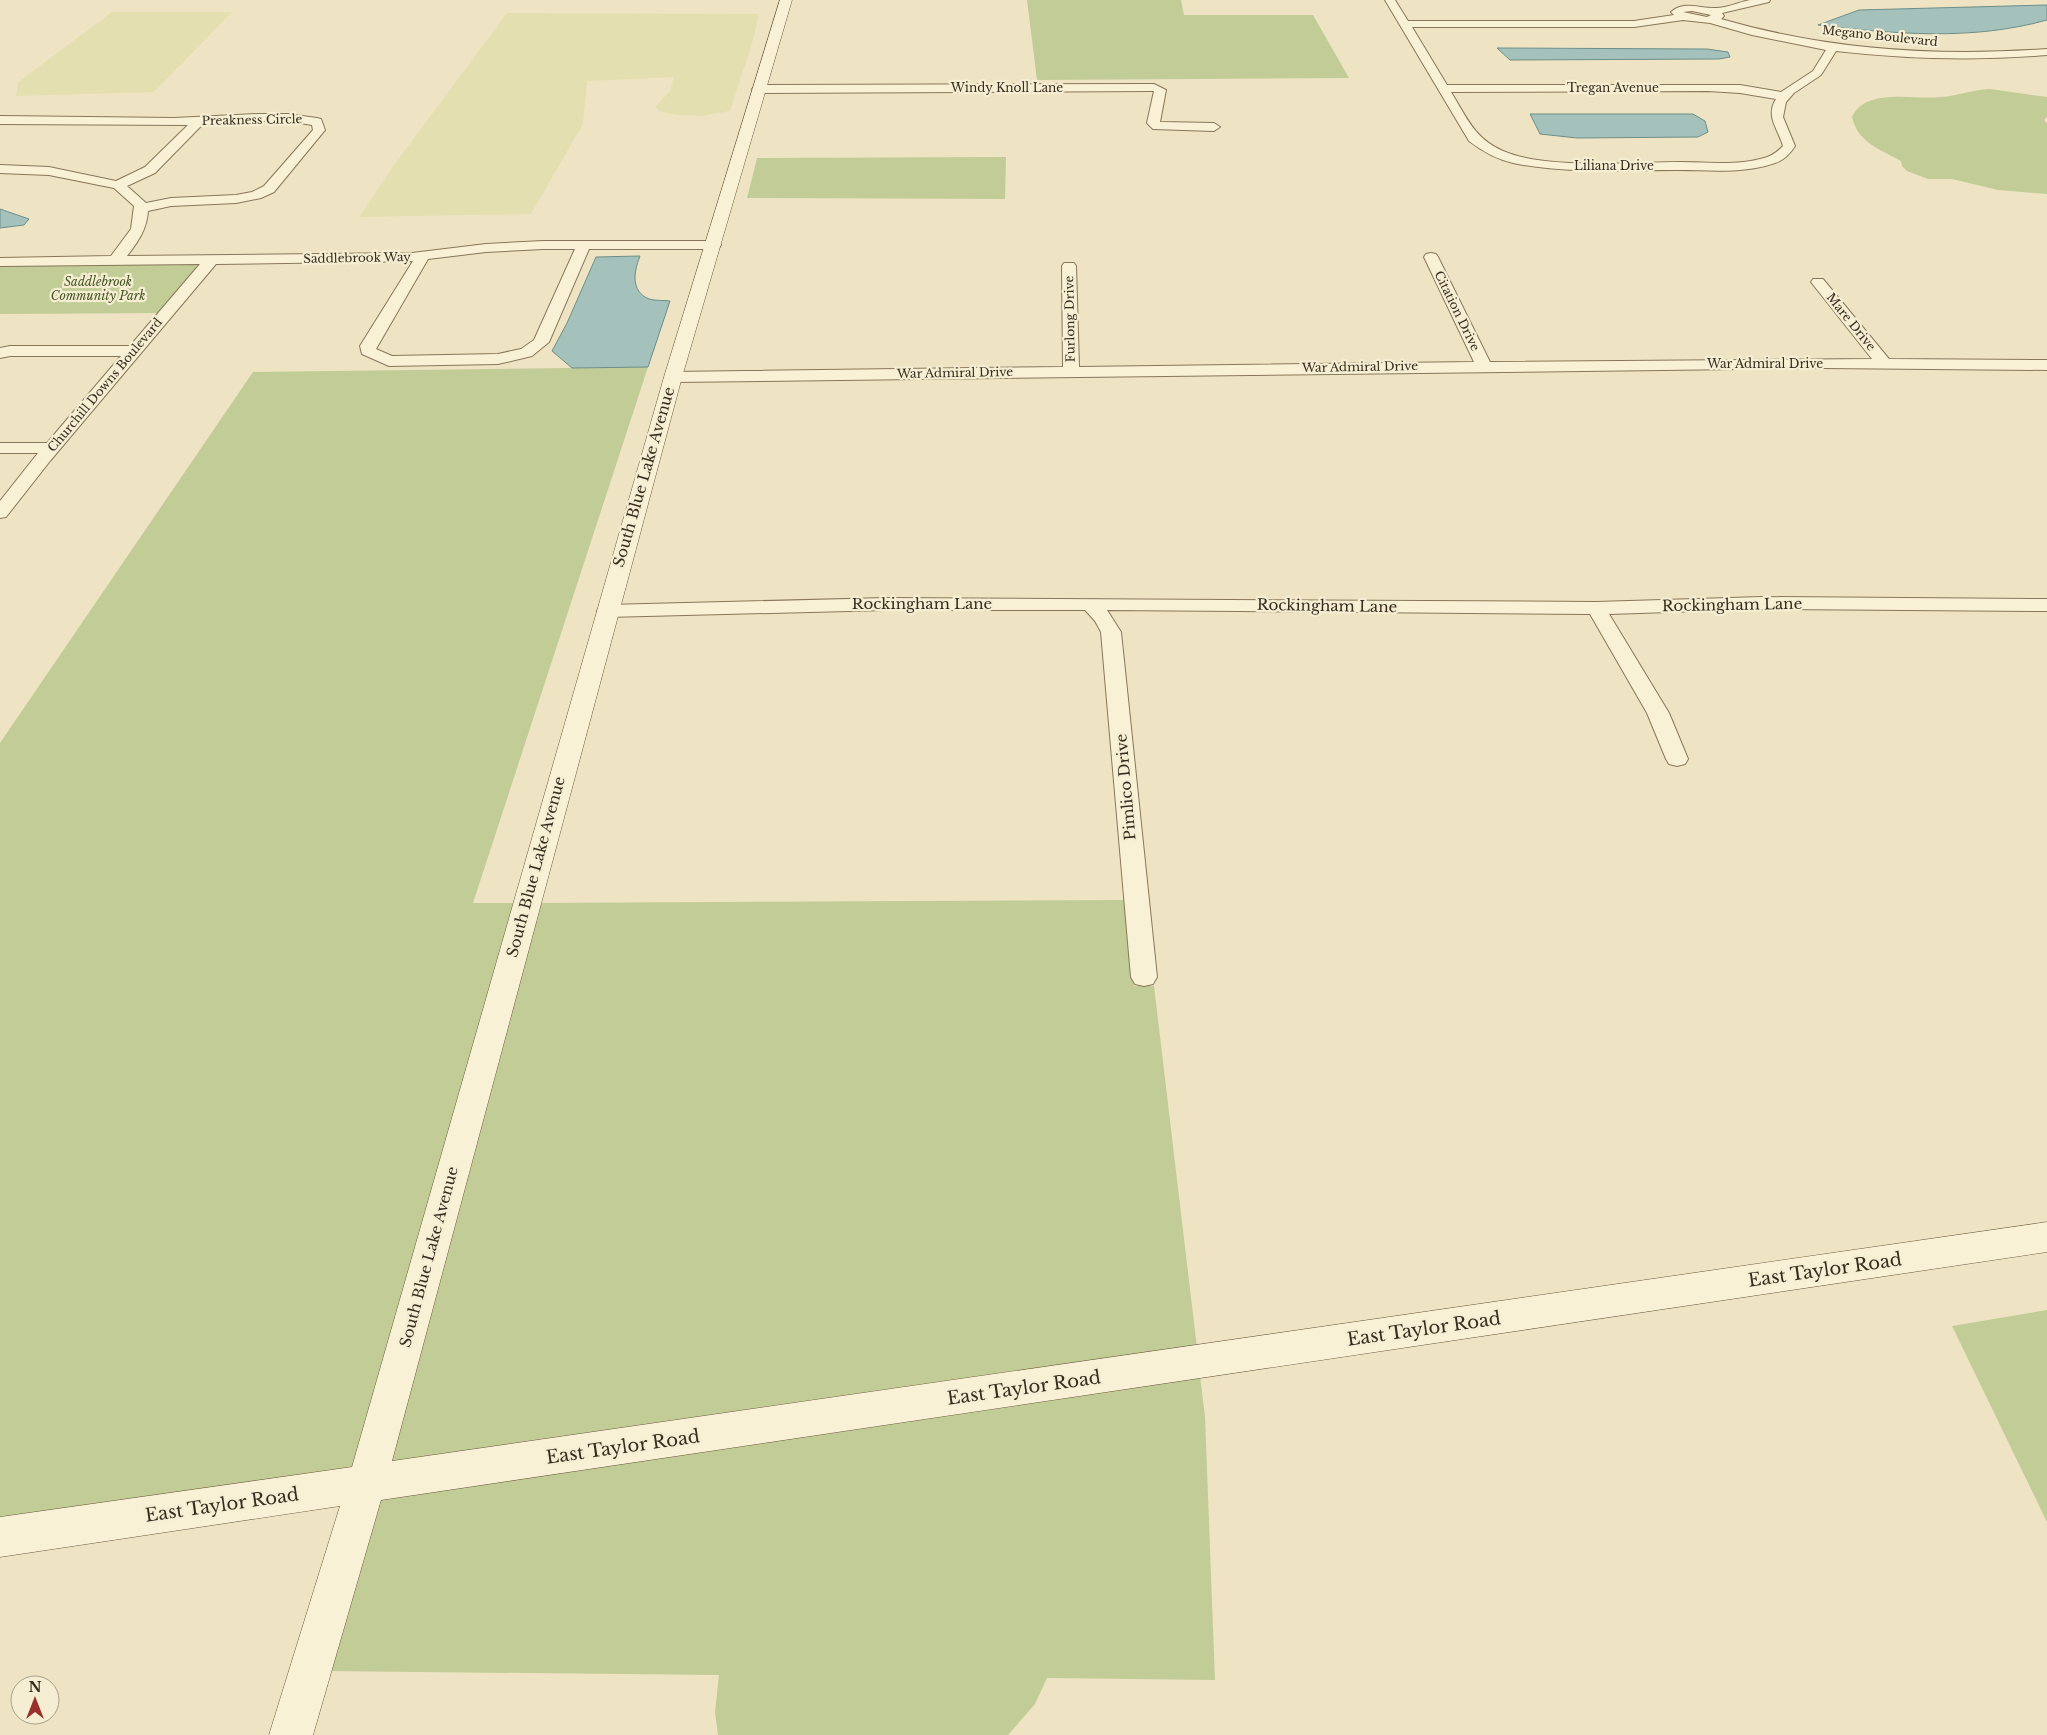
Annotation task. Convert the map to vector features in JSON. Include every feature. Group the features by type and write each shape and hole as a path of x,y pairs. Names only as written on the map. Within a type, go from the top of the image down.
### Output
{"main road":[{"name":"South Blue Lake Avenue","path":"291,1735 366,1485 673,377 714,246 758,89 786,0"},
{"name":"East Taylor Road","path":"0,1537 366,1485 2047,1237"}],"street":[{"name":"Liliana Drive","path":"1390,0 1473,138 1483,146 1513,158 1540,164 1570,166 1730,166 1768,162 1782,156 1789,146 1777,117 1777,106 1782,96"},
{"path":"1714,16 1764,0"},
{"name":"Megano Boulevard","path":"1667,4 1682,13 1702,21 1714,16 1758,32 1833,46 1950,57 2014,56 2047,52"},
{"path":"1405,24 1634,24 1682,13"},
{"path":"1782,96 1817,73 1824,66 1833,46"},
{"name":"Windy Knoll Lane","path":"758,89 1154,87 1160,90 1153,123 1157,126 1214,127"},
{"name":"Tregan Avenue","path":"1444,88 1708,88 1740,89 1782,96"},
{"name":"Preakness Circle","path":"0,120 47,119 97,122 199,121 282,117 304,118 317,122 319,130 269,189 256,195 236,199 171,202 141,208"},
{"path":"118,185 150,170 199,121"},
{"path":"0,169 73,174 118,185 141,205 141,220 137,233 116,260"},
{"name":"Saddlebrook Way","path":"0,262 423,256 486,248 543,245 714,246"},
{"path":"423,256 368,346 368,351 389,360 498,359 526,353 541,342 584,245"},
{"name":"Citation Drive","path":"1431,257 1484,366"},
{"name":"Churchill Downs Boulevard","path":"0,513 52,448 212,259"},
{"name":"Furlong Drive","path":"1069,266 1072,371"},
{"name":"Mare Drive","path":"1818,282 1884,363"},
{"path":"0,353 10,351 134,351"},
{"name":"War Admiral Drive","path":"673,377 1484,366 1884,363 2047,365"},
{"path":"0,448 52,448"},
{"name":"Rockingham Lane","path":"607,611 842,604 1596,608 1762,603 2047,605"},
{"name":"Pimlico Drive","path":"1090,604 1104,618 1111,632 1144,977"},
{"path":"1596,608 1658,713 1678,759"}],"shaded area":[{"path":"112,12 232,12 154,92 16,96 18,82"},
{"path":"507,13 759,14 753,40 730,111 702,116 676,115 659,111 655,107 670,91 674,77 587,81 583,124 531,214 359,217 397,161"}],"green space":[{"path":"1027,0 1181,0 1184,15 1313,15 1349,78 1037,80"},
{"path":"1990,89 2047,97 2047,117 2044,120 2047,123 2047,194 1998,190 1952,179 1928,179 1907,171 1902,166 1901,161 1878,149 1865,139 1859,133 1852,117 1859,108 1879,98 1940,97"},
{"path":"1006,157 1005,199 747,198 757,158"},
{"name":"Saddlebrook Community Park","path":"194,264 196,266 195,270 158,313 0,314 0,266"},
{"path":"648,367 473,903 516,903 355,1471 0,1521 0,743 253,372"},
{"path":"1127,900 1134,986 1154,986 1197,1348 385,1467 537,903"},
{"path":"2047,1310 2047,1522 1952,1326"},
{"path":"1200,1376 1205,1417 1215,1680 1047,1678 1035,1704 1008,1735 718,1735 715,1712 719,1675 325,1671 376,1498"}],"water":[{"path":"2047,5 2047,20 2019,27 1990,31 1933,34 1904,33 1818,25 1859,10"},
{"path":"1497,48 1707,49 1728,52 1730,57 1719,59 1510,60"},
{"path":"1530,114 1693,114 1705,121 1708,132 1698,137 1577,138 1540,134"},
{"path":"0,209 29,219 24,225 0,228"},
{"path":"640,256 635,274 636,286 639,291 649,299 670,301 648,367 572,368 552,351 567,323 596,257"}]}
